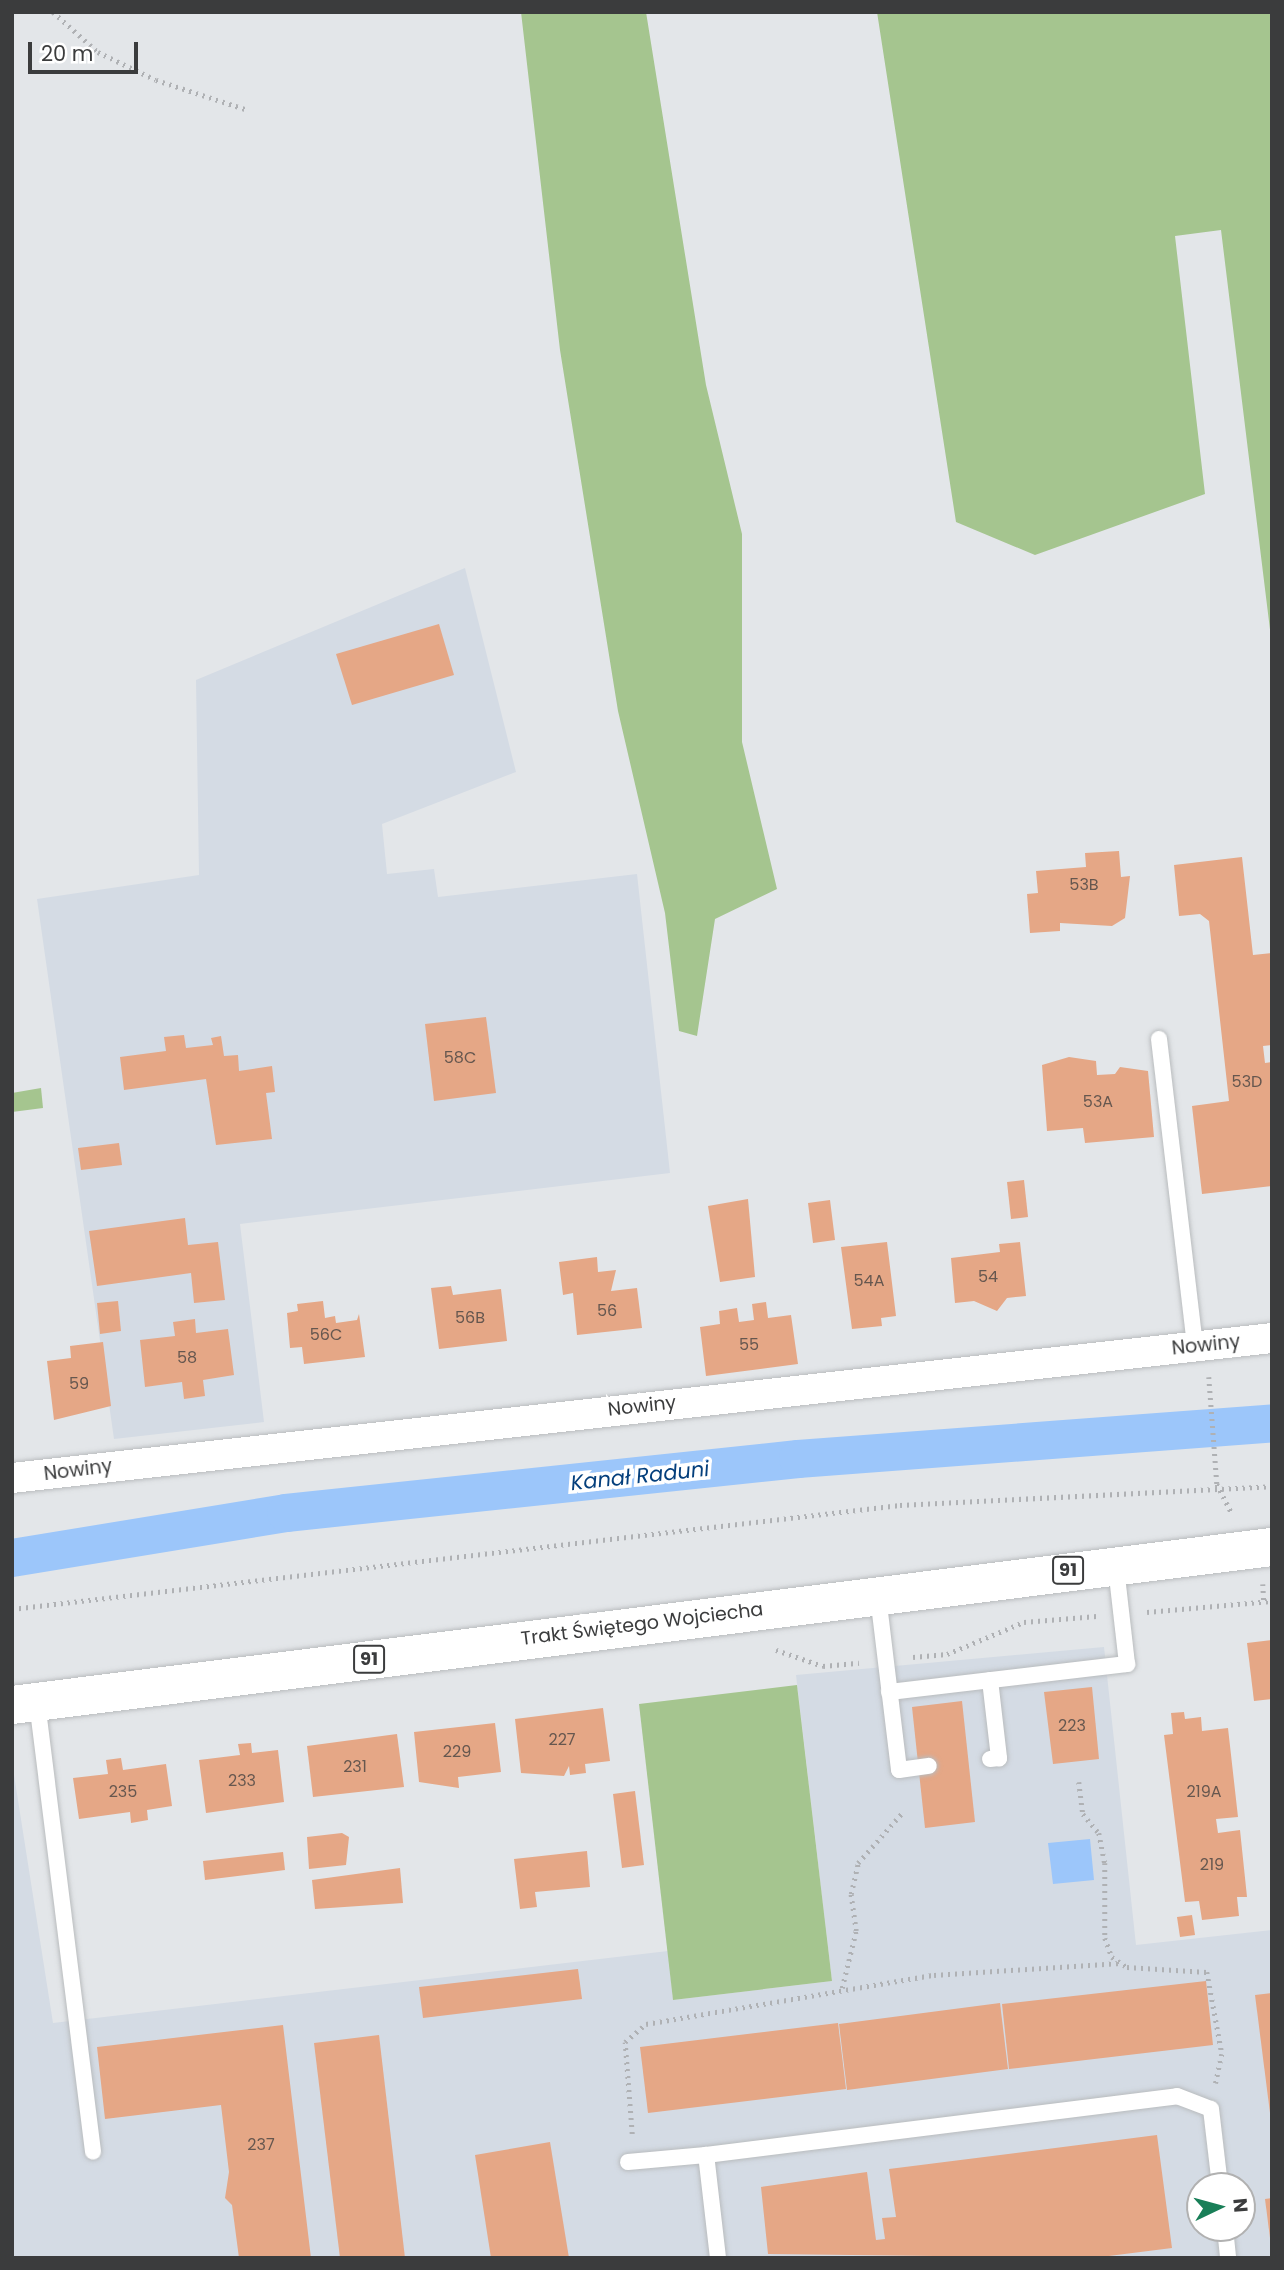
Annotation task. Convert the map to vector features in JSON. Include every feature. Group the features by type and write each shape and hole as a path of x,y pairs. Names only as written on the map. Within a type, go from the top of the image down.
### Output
{"main road":[{"name":"Trakt Świętego Wojciecha","path":"24,1702 1115,1564 1272,1547"}],"street":[{"name":"Nowiny","path":"12,1478 1272,1338"}],"lane":[{"path":"1158,1039 1195,1346"},
{"path":"889,1694 1127,1664 1115,1564"},
{"path":"878,1594 899,1770 929,1766"},
{"path":"990,1680 999,1758 990,1759"},
{"path":"24,1702 93,2152"},
{"path":"632,2162 1177,2096 1211,2109 1218,2172"},
{"path":"706,2155 718,2258"}],"path":[{"path":"53,12 98,52 156,80 244,109"},
{"path":"1210,1389 1217,1484 1228,1513"},
{"path":"12,1609 832,1512 1217,1484 1272,1486"},
{"path":"1079,1782 1083,1814 1099,1833 1105,1863 1105,1938 1121,1964"},
{"path":"842,1989 856,1931 851,1894 859,1863 903,1812"},
{"path":"632,2162 625,2042 646,2024 842,1989 1005,1968 1121,1964 1207,1972 1222,2054 1211,2109"}],"shaded area":[{"path":"465,568 516,772 382,824 387,874 434,869 438,897 637,874 670,1173 240,1224 264,1422 114,1439 37,899 199,875 196,680"},
{"path":"1104,1647 1136,1945 1272,1930 1272,2258 12,2258 12,1762 53,2023 668,1951 673,2000 832,1981 796,1675"}],"green space":[{"path":"521,12 646,12 706,385 742,534 742,742 777,889 715,919 697,1036 679,1031 665,913 618,711 560,350"},
{"path":"877,12 1272,12 1272,646 1221,230 1175,236 1205,494 1035,555 956,522"},
{"path":"41,1088 43,1108 12,1112 12,1093"},
{"path":"797,1685 832,1981 673,2000 639,1704"}],"water":[{"path":"1090,1839 1094,1880 1053,1884 1048,1843"}],"building":[{"path":"439,624 454,675 352,705 336,654"},
{"path":"1119,851 1121,877 1130,876 1125,918 1112,926 1060,923 1060,931 1030,933 1027,894 1038,893 1036,871 1086,867 1085,853"},
{"path":"1242,857 1253,955 1272,953 1272,1045 1263,1046 1265,1063 1272,1062 1272,1186 1202,1194 1192,1106 1229,1101 1209,921 1200,914 1179,916 1174,865"},
{"path":"486,1017 496,1093 434,1101 425,1024"},
{"path":"184,1035 186,1048 213,1045 211,1038 221,1036 224,1056 238,1055 239,1071 272,1066 275,1092 266,1093 272,1139 216,1145 206,1079 124,1090 120,1057 166,1051 164,1037"},
{"path":"1069,1057 1096,1061 1097,1075 1115,1074 1120,1067 1148,1071 1154,1137 1085,1143 1083,1128 1047,1131 1042,1065"},
{"path":"119,1143 122,1165 81,1170 78,1148"},
{"path":"1024,1180 1028,1217 1011,1219 1007,1182"},
{"path":"748,1199 755,1277 720,1282 708,1206"},
{"path":"830,1200 835,1240 813,1243 808,1203"},
{"path":"185,1218 188,1245 218,1242 225,1300 194,1303 191,1273 97,1286 89,1231"},
{"path":"887,1242 896,1316 881,1318 882,1326 852,1329 841,1247"},
{"path":"1020,1242 1026,1296 1007,1298 997,1311 974,1301 955,1303 951,1258 1000,1252 999,1244"},
{"path":"597,1257 598,1272 616,1270 611,1291 637,1288 642,1328 577,1335 573,1293 563,1295 559,1262"},
{"path":"451,1286 453,1295 501,1289 507,1341 439,1349 431,1288"},
{"path":"118,1301 121,1331 100,1334 97,1303"},
{"path":"323,1301 325,1318 335,1316 336,1323 357,1320 359,1314 365,1357 304,1364 302,1347 290,1348 287,1313 298,1311 297,1304"},
{"path":"766,1302 768,1318 791,1315 798,1364 706,1376 700,1327 720,1324 719,1311 737,1308 739,1322 754,1320 752,1304"},
{"path":"195,1319 196,1333 228,1329 234,1375 203,1380 205,1396 184,1399 182,1382 145,1387 140,1340 175,1336 173,1322"},
{"path":"103,1342 111,1406 54,1420 47,1361 71,1358 70,1346"},
{"path":"1272,1640 1272,1699 1254,1701 1247,1643"},
{"path":"1092,1687 1099,1759 1053,1764 1044,1692"},
{"path":"962,1701 975,1822 925,1828 912,1707"},
{"path":"603,1708 610,1761 585,1764 586,1773 570,1775 569,1766 564,1776 521,1773 515,1719"},
{"path":"1184,1712 1185,1719 1201,1717 1202,1731 1228,1728 1238,1817 1216,1819 1218,1833 1240,1830 1247,1897 1237,1897 1239,1916 1202,1920 1199,1901 1185,1902 1164,1735 1173,1734 1171,1713"},
{"path":"495,1723 501,1772 458,1777 459,1788 419,1782 414,1732"},
{"path":"397,1734 404,1787 313,1797 307,1746"},
{"path":"251,1743 252,1753 278,1750 284,1802 206,1813 199,1760 240,1755 238,1744"},
{"path":"121,1758 123,1770 166,1764 172,1806 147,1810 148,1820 131,1823 130,1812 79,1819 73,1778 108,1774 106,1760"},
{"path":"635,1791 644,1865 622,1868 613,1794"},
{"path":"342,1833 349,1837 346,1865 309,1869 307,1837"},
{"path":"587,1851 590,1887 535,1892 537,1907 520,1909 514,1859"},
{"path":"283,1852 285,1870 205,1880 203,1861"},
{"path":"400,1868 403,1903 315,1909 312,1880"},
{"path":"1192,1915 1195,1935 1180,1937 1177,1917"},
{"path":"578,1969 582,1999 423,2018 419,1987"},
{"path":"1206,1981 1213,2045 1009,2069 1002,2004"},
{"path":"1272,1993 1272,2112 1270,2113 1255,1995"},
{"path":"1000,2003 1008,2069 847,2090 839,2024"},
{"path":"838,2023 846,2089 648,2113 640,2047"},
{"path":"283,2025 311,2258 239,2258 232,2205 225,2198 229,2172 221,2105 105,2119 97,2047"},
{"path":"379,2035 405,2258 340,2258 314,2043"},
{"path":"1157,2135 1172,2248 1093,2258 768,2254 761,2187 867,2172 876,2240 885,2239 882,2218 896,2217 889,2169"},
{"path":"550,2142 569,2258 491,2258 475,2155"},
{"path":"1272,2198 1272,2237 1270,2238 1265,2199"}],"waterway":[{"name":"Kanał Raduni","path":"12,1558 286,1513 798,1459 1272,1423"}]}
